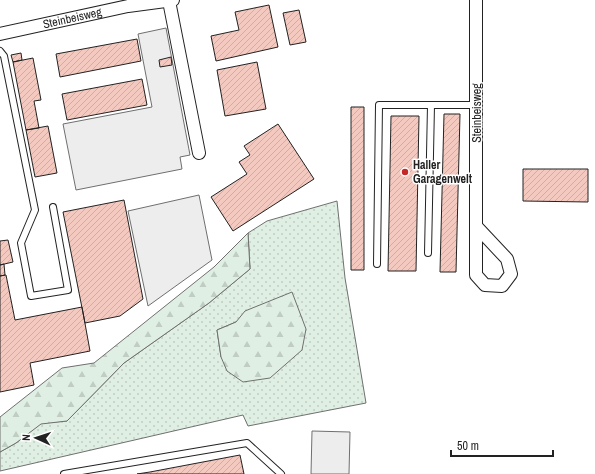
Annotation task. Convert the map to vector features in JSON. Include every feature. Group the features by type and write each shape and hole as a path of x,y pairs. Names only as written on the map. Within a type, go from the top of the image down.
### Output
{"street":[{"name":"Steinbeisweg","path":"0,34 128,6 171,0 199,153"},
{"name":"Steinbeisweg","path":"476,0 477,105 476,226 476,275 485,285 502,286 511,274 507,260 476,226"}],"lane":[{"path":"0,51 4,56 35,210 21,243 31,296 68,290 53,207"},
{"path":"428,252 431,105"},
{"path":"377,264 379,106 477,105"},
{"path":"64,474 247,443 281,474"}],"green space":[{"path":"337,201 345,278 366,403 248,426 243,415 0,471 0,452 16,443 41,423 67,421 124,363 209,303 250,269 248,233 267,221","holes":["236,322 221,357 217,330"]},
{"path":"248,233 250,269 209,303 124,363 67,421 41,424 16,443 0,452 0,417 62,368 94,363 214,267"},
{"path":"292,292 306,329 302,350 270,378 243,382 227,371 221,357 217,330 236,322 245,311"}],"shaded area":[{"path":"166,28 190,155 180,157 182,169 76,190 63,124 152,107 138,34"},
{"path":"199,195 212,260 148,306 128,211"},
{"path":"312,431 350,432 349,474 311,474"}],"building":[{"path":"269,5 278,47 216,61 211,36 239,30 235,12"},
{"path":"299,10 306,42 290,45 283,13"},
{"path":"137,39 141,61 60,77 56,54"},
{"path":"21,53 22,60 13,62 11,55"},
{"path":"171,57 172,65 160,67 159,60"},
{"path":"33,58 41,100 34,101 39,128 26,130 13,62"},
{"path":"257,62 266,109 225,116 217,70"},
{"path":"142,79 147,105 67,120 62,94"},
{"path":"351,107 364,107 364,270 351,270"},
{"path":"444,114 460,114 456,272 440,272"},
{"path":"391,116 419,116 416,271 388,271"},
{"path":"278,124 314,179 233,231 211,197 247,174 239,162 250,155 244,146"},
{"path":"48,126 57,173 35,177 26,130"},
{"path":"523,169 588,169 588,202 523,201"},
{"path":"124,200 143,299 120,316 85,323 63,212"},
{"path":"8,240 13,262 0,265 0,241"},
{"path":"4,264 5,275 0,276 0,265"},
{"path":"6,275 15,320 82,307 90,351 30,363 34,385 0,392 0,276"},
{"path":"240,455 244,474 137,474 150,472"}],"place":[{"name":"Haller Garagenwelt","path":"405,172"}]}
